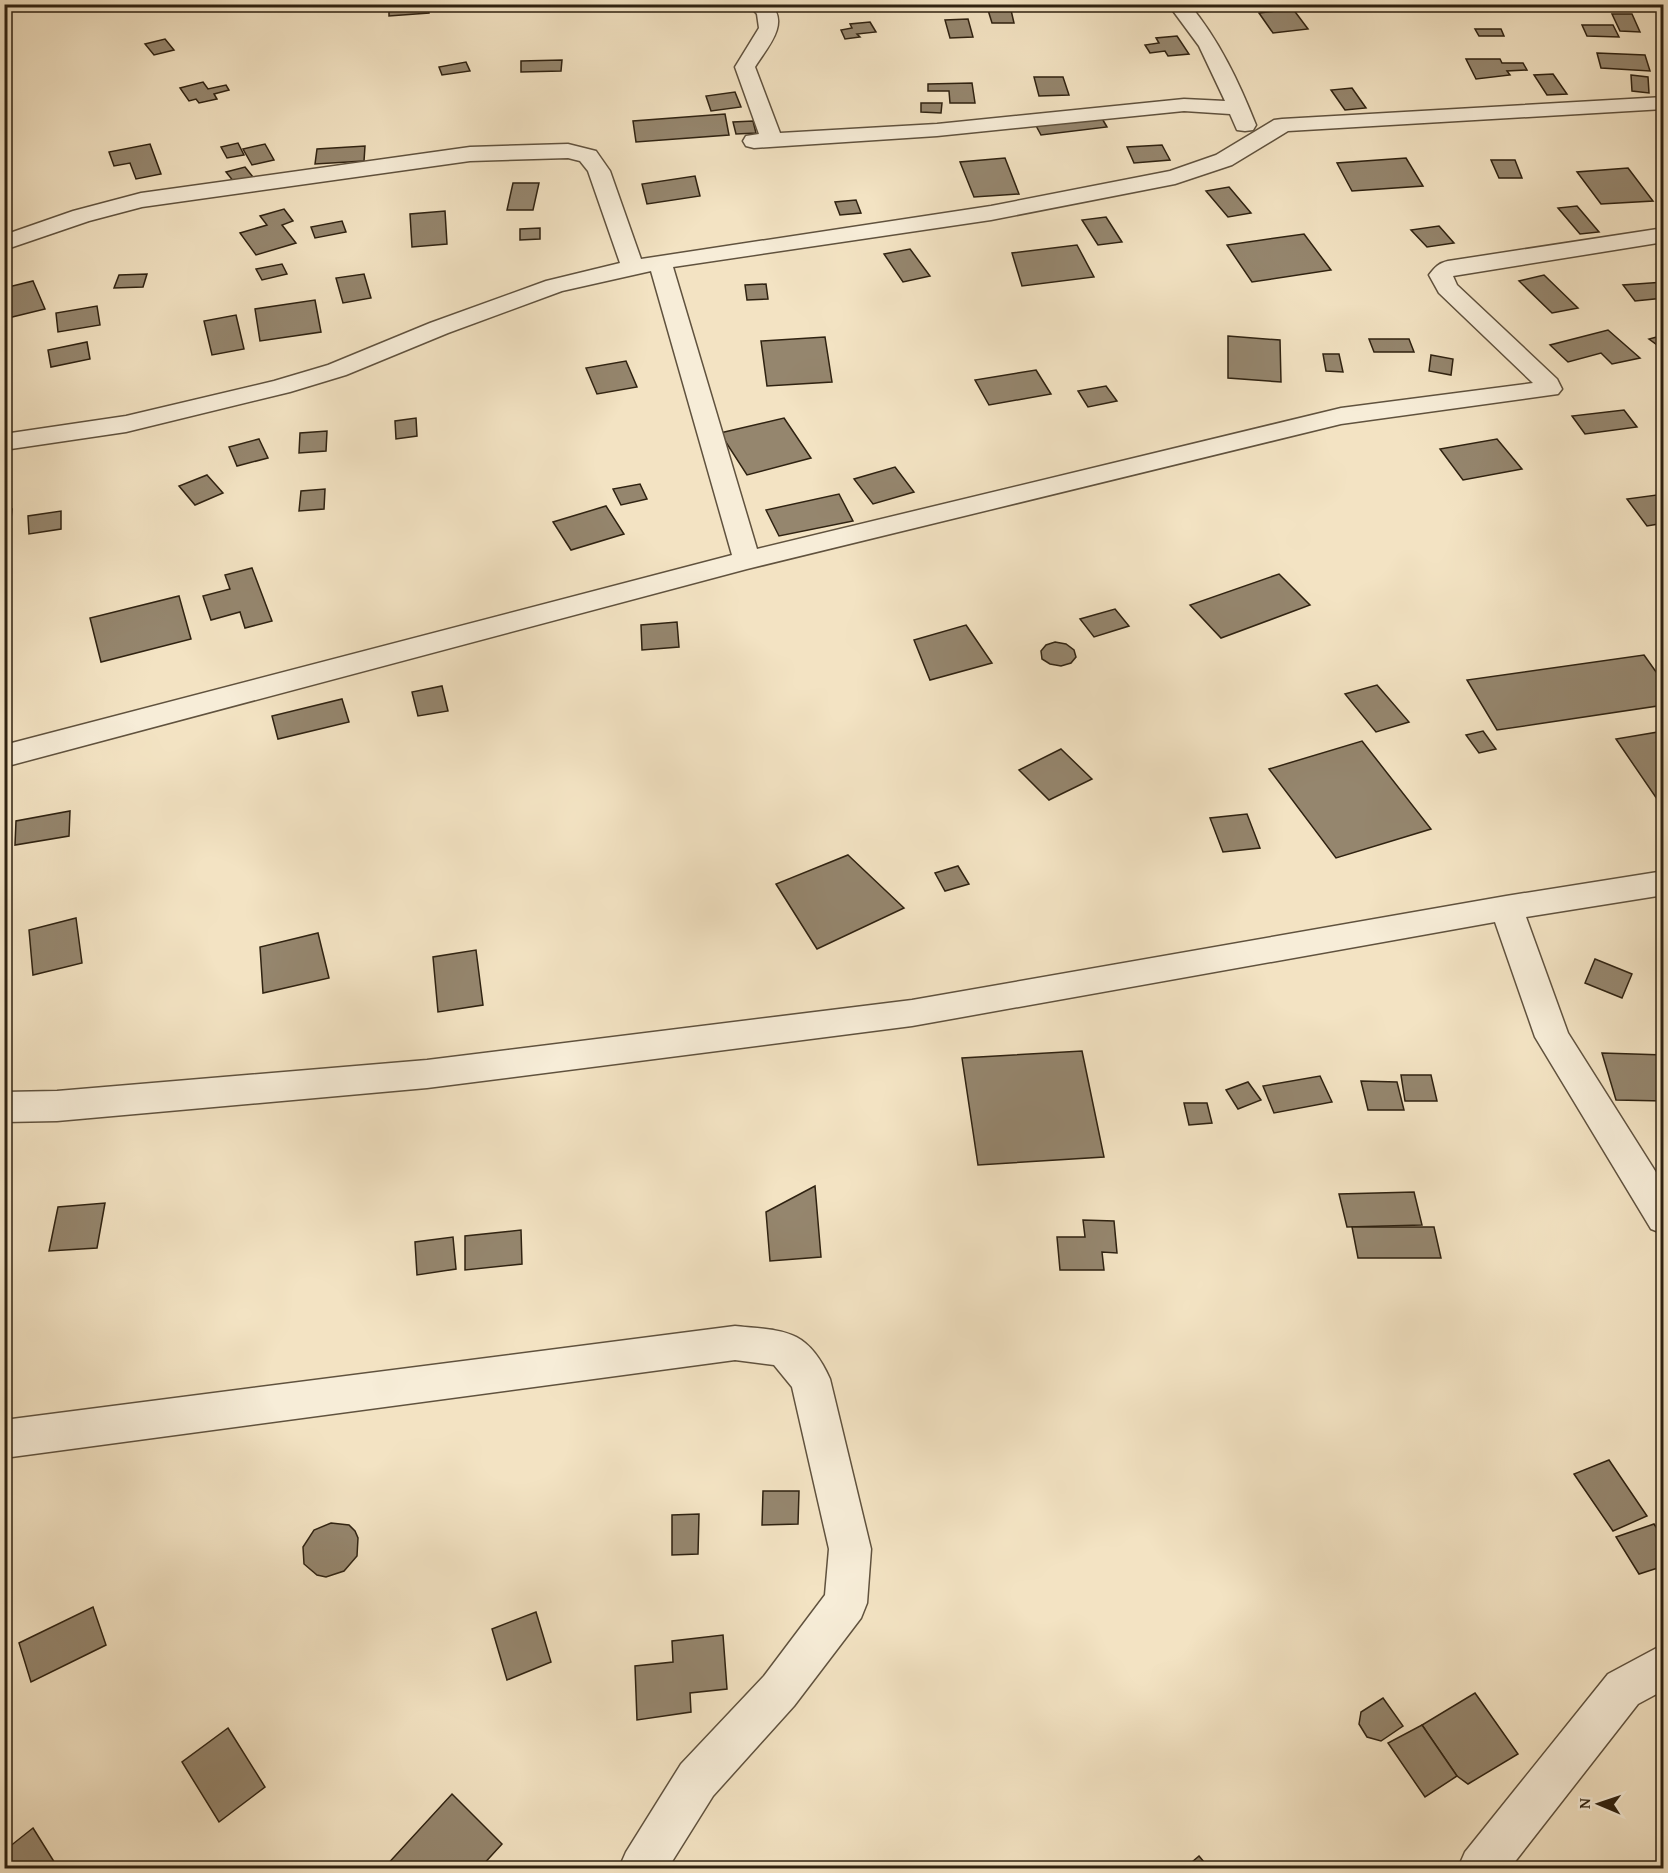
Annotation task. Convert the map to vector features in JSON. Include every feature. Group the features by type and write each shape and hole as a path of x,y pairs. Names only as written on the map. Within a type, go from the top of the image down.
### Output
{"street":[{"path":"758,4 768,12 770,28 745,67 763,141 937,130 1184,105 1239,108"},
{"path":"1178,4 1197,26 1215,55 1252,143"},
{"path":"4,442 126,424 281,387 337,370 439,328 554,286 633,268 660,262 991,213 1175,177 1224,160 1282,125 1664,103"},
{"path":"4,243 81,216 141,200 470,154 568,151 588,156 599,171 633,268"},
{"path":"4,756 747,560 1341,416 1549,389 1548,384 1447,288 1441,275 1448,268 1664,235"},
{"path":"660,262 747,560"},
{"path":"4,1107 57,1106 427,1074 912,1013 1506,908 1664,883"},
{"path":"1506,908 1552,1036 1664,1218"},
{"path":"4,1439 735,1343 785,1349 810,1379 850,1550 846,1603 779,1691 697,1780 642,1869"},
{"path":"1481,1869 1623,1689 1664,1665"}],"building":[{"path":"389,4 428,4 429,13 389,16"},
{"path":"1293,9 1308,29 1273,33 1259,13"},
{"path":"988,10 1011,10 1014,23 992,23"},
{"path":"1612,14 1632,14 1640,32 1620,31"},
{"path":"968,19 973,37 950,38 945,20"},
{"path":"870,22 876,32 857,34 860,37 845,39 841,30 852,28 850,24"},
{"path":"1582,25 1613,25 1619,37 1587,36"},
{"path":"1475,29 1501,29 1504,36 1479,36"},
{"path":"1177,36 1189,54 1168,56 1165,51 1150,53 1145,45 1159,43 1156,38"},
{"path":"165,39 174,50 154,55 145,44"},
{"path":"1597,53 1645,55 1650,71 1601,68"},
{"path":"1466,59 1500,59 1502,63 1523,63 1527,70 1507,71 1510,75 1476,79"},
{"path":"562,60 561,71 521,72 521,61"},
{"path":"466,62 470,71 442,75 439,67"},
{"path":"1553,74 1567,94 1547,95 1534,75"},
{"path":"1631,75 1648,77 1649,93 1632,91"},
{"path":"1034,77 1063,77 1069,95 1039,96"},
{"path":"203,82 208,89 226,85 229,90 214,94 217,99 199,103 196,99 189,101 180,88"},
{"path":"972,83 975,103 950,103 949,91 928,91 928,84"},
{"path":"1352,88 1366,108 1345,110 1331,90"},
{"path":"735,92 741,107 711,111 706,96"},
{"path":"921,103 942,103 941,113 921,112"},
{"path":"725,114 729,135 636,142 633,121"},
{"path":"1100,115 1107,127 1041,135 1034,122"},
{"path":"753,121 756,133 736,134 733,122"},
{"path":"238,143 244,155 227,158 221,147"},
{"path":"150,144 161,174 136,179 130,163 114,166 109,152"},
{"path":"265,144 274,160 252,165 243,149"},
{"path":"1162,145 1170,160 1134,163 1127,147"},
{"path":"365,146 364,161 315,164 317,149"},
{"path":"1005,158 1019,194 974,197 960,162"},
{"path":"1406,158 1423,186 1352,191 1337,163"},
{"path":"1491,160 1515,160 1522,178 1499,178"},
{"path":"245,167 253,177 234,182 226,172"},
{"path":"1628,168 1653,201 1601,204 1577,172"},
{"path":"695,176 700,196 647,204 642,184"},
{"path":"513,183 539,183 533,210 507,210"},
{"path":"1229,187 1251,213 1228,217 1206,191"},
{"path":"856,200 861,213 840,215 835,202"},
{"path":"1577,206 1599,232 1580,234 1558,208"},
{"path":"284,209 293,221 282,225 296,243 256,255 240,233 267,225 260,216"},
{"path":"445,211 447,244 412,247 410,214"},
{"path":"1106,217 1122,242 1098,245 1082,220"},
{"path":"342,221 346,232 315,238 311,227"},
{"path":"1439,226 1454,243 1427,247 1411,230"},
{"path":"540,228 540,239 520,240 520,229"},
{"path":"1304,234 1331,270 1252,282 1227,245"},
{"path":"1077,245 1094,277 1022,286 1012,253"},
{"path":"910,249 930,276 903,282 884,254"},
{"path":"282,264 287,274 262,280 256,269"},
{"path":"147,274 143,287 114,288 119,275"},
{"path":"364,274 371,298 343,303 336,278"},
{"path":"1544,275 1578,308 1552,313 1519,281"},
{"path":"33,281 45,309 4,319 4,288"},
{"path":"1664,282 1664,298 1635,301 1623,285"},
{"path":"766,284 768,299 747,300 745,285"},
{"path":"315,300 321,332 260,341 255,309"},
{"path":"97,306 100,325 58,332 56,313"},
{"path":"236,315 244,349 212,355 204,321"},
{"path":"1608,330 1640,358 1612,364 1601,353 1568,362 1550,345"},
{"path":"1664,335 1664,350 1649,339"},
{"path":"1228,336 1280,340 1281,382 1228,378"},
{"path":"825,337 832,382 767,386 761,341"},
{"path":"1369,339 1409,339 1414,352 1374,352"},
{"path":"87,342 90,359 51,367 48,350"},
{"path":"1323,354 1339,354 1343,372 1326,371"},
{"path":"1431,355 1453,359 1451,375 1429,371"},
{"path":"626,361 637,387 597,394 586,368"},
{"path":"1036,370 1051,394 989,405 975,380"},
{"path":"1106,386 1117,401 1088,407 1078,391"},
{"path":"1624,410 1637,427 1585,434 1572,416"},
{"path":"416,418 417,436 396,439 395,421"},
{"path":"784,418 811,458 747,475 720,433"},
{"path":"327,431 326,451 299,453 300,433"},
{"path":"259,439 268,458 237,466 229,447"},
{"path":"1497,439 1522,469 1463,480 1440,449"},
{"path":"895,467 914,492 873,504 854,479"},
{"path":"207,475 223,493 195,505 179,486"},
{"path":"640,484 647,499 621,505 613,489"},
{"path":"325,489 324,509 299,511 301,491"},
{"path":"839,494 853,521 779,536 766,510"},
{"path":"1664,494 1664,523 1647,526 1627,499"},
{"path":"606,506 624,534 571,550 553,522"},
{"path":"12,509 9,540 4,540 4,510"},
{"path":"61,511 61,529 29,534 28,516"},
{"path":"252,568 272,621 245,628 240,612 211,620 203,596 230,589 225,575"},
{"path":"1279,574 1310,605 1221,638 1190,605"},
{"path":"179,596 191,639 101,662 90,618"},
{"path":"1115,609 1129,626 1094,637 1080,619"},
{"path":"677,622 679,647 642,650 641,625"},
{"path":"966,625 992,663 930,680 914,640"},
{"path":"1055,642 1066,644 1074,650 1076,657 1071,663 1061,666 1050,664 1042,659 1041,651 1046,645"},
{"path":"1644,655 1664,683 1664,705 1497,730 1467,680"},
{"path":"1377,685 1409,722 1376,732 1345,694"},
{"path":"442,686 448,711 418,716 412,692"},
{"path":"342,699 349,722 278,739 272,716"},
{"path":"1483,731 1496,749 1479,753 1466,735"},
{"path":"1664,731 1664,801 1659,802 1616,739"},
{"path":"1362,741 1431,829 1336,858 1269,769"},
{"path":"1061,749 1092,779 1049,800 1019,770"},
{"path":"70,811 69,836 15,845 16,821"},
{"path":"1247,814 1260,848 1223,852 1210,818"},
{"path":"848,855 904,908 817,949 776,884"},
{"path":"958,866 969,884 945,891 935,873"},
{"path":"76,918 82,963 33,975 29,930"},
{"path":"318,933 329,978 263,993 260,947"},
{"path":"476,950 483,1005 438,1012 433,957"},
{"path":"1595,959 1632,974 1622,998 1585,983"},
{"path":"1082,1051 1104,1157 978,1165 962,1058"},
{"path":"1602,1053 1664,1055 1664,1101 1616,1100"},
{"path":"1401,1075 1431,1075 1437,1101 1405,1101"},
{"path":"1320,1076 1332,1102 1274,1113 1263,1086"},
{"path":"1361,1081 1397,1082 1404,1110 1368,1110"},
{"path":"1248,1082 1261,1100 1238,1109 1226,1090"},
{"path":"1184,1103 1207,1103 1212,1123 1189,1125"},
{"path":"815,1186 821,1257 770,1261 766,1212"},
{"path":"1414,1192 1422,1225 1347,1227 1339,1194"},
{"path":"105,1203 97,1248 49,1251 58,1207"},
{"path":"1083,1220 1114,1221 1117,1253 1102,1252 1104,1270 1060,1270 1057,1237 1085,1237"},
{"path":"1352,1227 1434,1227 1441,1258 1358,1258"},
{"path":"521,1230 522,1264 465,1270 465,1236"},
{"path":"453,1237 456,1269 417,1275 415,1242"},
{"path":"1609,1460 1647,1516 1613,1531 1574,1474"},
{"path":"763,1491 799,1491 798,1524 762,1525"},
{"path":"699,1514 698,1554 672,1555 672,1515"},
{"path":"331,1523 349,1525 355,1531 358,1538 357,1556 344,1571 326,1577 317,1575 304,1564 303,1547 314,1530"},
{"path":"1654,1524 1664,1539 1664,1566 1639,1574 1616,1537"},
{"path":"93,1607 106,1645 31,1682 19,1643"},
{"path":"536,1612 551,1662 507,1680 492,1629"},
{"path":"723,1635 727,1689 690,1693 691,1712 637,1720 635,1666 673,1662 672,1641"},
{"path":"1475,1693 1518,1754 1468,1784 1457,1776 1422,1725"},
{"path":"1383,1698 1403,1726 1381,1741 1367,1737 1359,1724 1361,1712"},
{"path":"1422,1725 1457,1776 1425,1797 1388,1743"},
{"path":"228,1728 265,1787 219,1822 182,1762"},
{"path":"452,1794 502,1844 480,1868 384,1868"},
{"path":"33,1828 58,1868 4,1868 4,1851"},
{"path":"1199,1856 1209,1868 1185,1868"}]}
